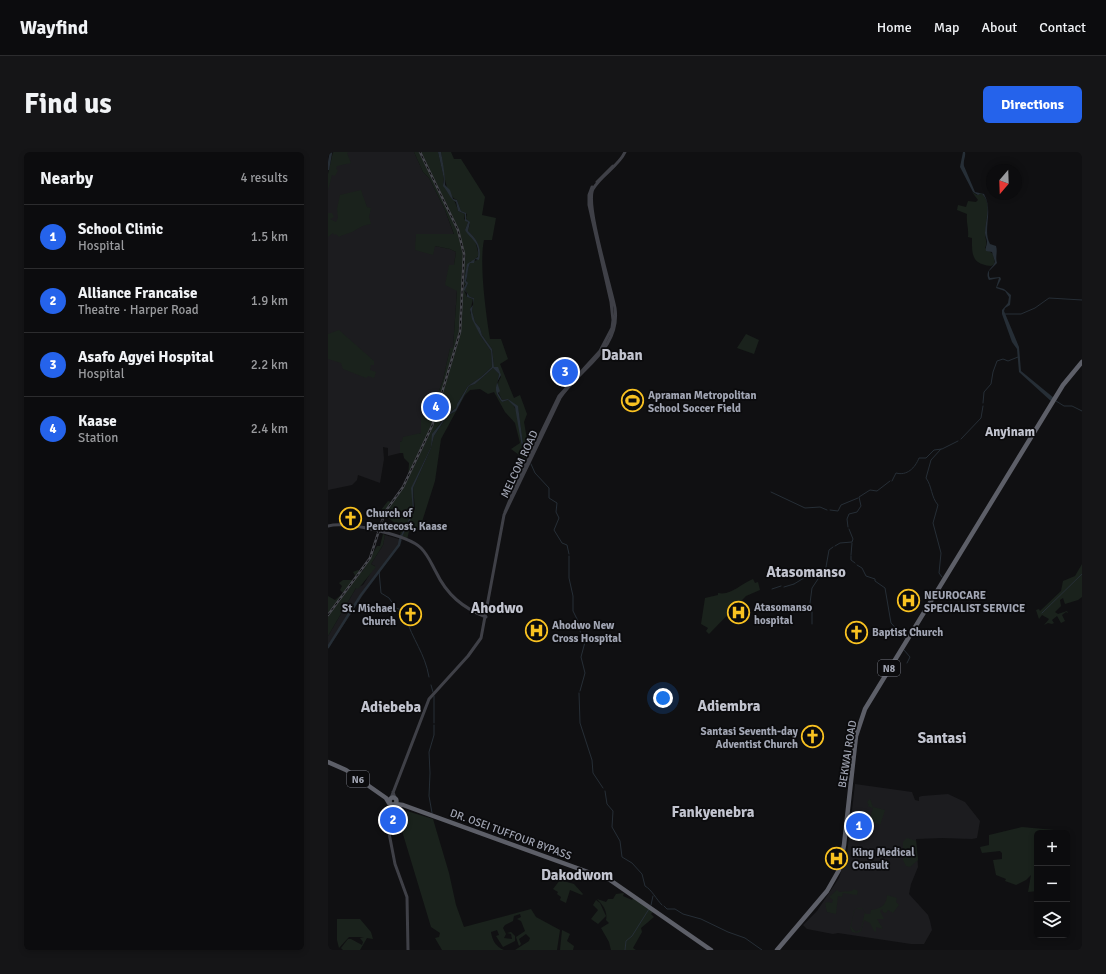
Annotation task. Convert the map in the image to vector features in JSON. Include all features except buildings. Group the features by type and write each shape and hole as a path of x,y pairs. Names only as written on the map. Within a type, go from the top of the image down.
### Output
{"highway":[{"name":"BEKWAI ROAD","path":"778,950 827,891 839,870 844,845 856,740 861,719 870,700 1068,377 1082,363"},
{"name":"N6","path":"328,762 346,770 392,801"},
{"name":"DR. OSEI TUFFOUR BYPASS","path":"392,801 610,880 711,950"}],"main road":[{"name":"MELCOM ROAD","path":"408,950 407,897 395,864 389,833 393,792 429,699 477,646 482,636 505,512 549,417 565,390 606,346 614,325 615,308 597,237 591,196 596,185 625,152"},
{"path":"329,526 333,521 340,525"},
{"path":"329,526 340,525 368,528 401,538 417,545 424,551 440,578 457,601 464,607 486,617"}],"shaded area":[{"path":"333,152 349,152 347,153 351,163 337,166 336,169 338,170 335,176 332,175 328,190 328,174"},
{"path":"334,152 414,152 423,172 429,178 445,210 454,235 435,246 450,249 456,252 454,265 457,290 453,349 450,349 443,380 429,419 421,416 421,433 400,442 400,453 388,456 388,448 383,447 384,459 380,483 358,475 357,480 352,485 328,490 328,177"},
{"path":"414,152 438,152 444,179 443,183 454,200 458,211 465,214 464,219 468,222 465,230 475,240 478,256 473,262 471,261 466,269 464,281 466,284 463,287 467,297 473,299 470,312 480,335 491,351 492,367 468,386 456,408 447,414 433,433 431,447 412,487 413,511 400,537 401,530 396,529 395,523 384,515 386,512 381,510 388,501 391,502 408,479 409,463 404,458 403,453 400,453 400,442 402,441 403,437 421,433 421,416 429,418 443,380 450,348 453,348 457,291 445,285 449,265 454,265 456,252 450,249 435,246 433,255 415,250 416,234 454,234 445,210 429,178 423,172"},
{"path":"438,152 441,152 445,185 450,190 453,199 457,200 461,211 466,213 466,219 470,222 468,231 474,237 479,248 480,252 479,260 475,259 474,263 470,263 466,281 468,283 465,290 470,297 474,298 473,304 473,299 467,297 467,293 463,289 466,284 464,281 467,264 478,257 478,247 465,230 468,222 465,221 465,214 458,211 456,202 452,199 443,186 444,179"},
{"path":"441,152 451,152 454,159 461,159 485,197 482,215 496,218 492,240 484,240 483,250 482,262 487,316 490,339 501,339 508,359 500,364 514,398 520,395 527,414 524,422 527,439 534,444 528,451 527,457 524,451 518,407 508,399 502,400 498,392 499,380 501,377 498,369 494,367 492,349 475,322 472,311 474,298 470,297 465,290 469,266 470,263 477,260 479,247 468,231 470,224 466,218 467,214 461,211 457,200 452,197 449,192 445,179"},
{"path":"963,152 965,152 964,166 975,192 981,193 978,195 973,192 960,167"},
{"path":"361,190 367,207 371,208 369,217 371,224 362,226 339,237 333,233 328,237 328,213 332,213 334,217 330,219 336,222 338,218 337,209 340,195"},
{"path":"972,192 977,195 981,193 987,202 988,212 985,228 985,248 993,254 995,264 991,266 980,263 974,257 972,238 968,237 967,214 957,210 958,205 966,207 968,201 976,202 978,200"},
{"path":"988,212 988,239 990,244 996,246 997,248 997,263 989,271 989,276 990,278 1000,277 1001,279 997,287 1004,289 1011,295 1010,305 1005,308 1004,311 1019,347 1021,371 1054,398 1052,402 1019,372 1017,349 1012,342 1002,314 1002,310 1008,303 1009,297 1005,291 996,288 999,278 989,280 988,277 988,272 995,262 992,252 986,251 987,242 985,233"},
{"path":"473,305 472,311 475,322 492,349 494,367 498,367 501,375 498,381 499,374 493,368 475,384 469,386 456,411 447,416 434,436 431,448 413,488 414,512 402,537 400,537 413,511 411,488 431,447 432,434 448,414 456,408 468,386 492,367 491,351 480,335 472,319 470,309"},
{"path":"339,330 374,361 374,365 371,365 370,370 376,372 374,378 368,376 366,378 343,369 341,363 328,359 328,334"},
{"path":"746,334 759,340 754,354 737,348"},
{"path":"560,362 577,371 569,381 554,372"},
{"path":"493,368 499,374 496,391 499,398 502,402 508,400 516,409 522,448 526,460 511,449 520,443 515,423 505,412 494,392 488,394 480,389 470,390 465,395 441,439 435,481 420,528 416,531 409,531 407,540 402,537 415,509 413,488 431,448 434,436 447,416 456,411 469,386 475,384"},
{"path":"497,383 500,391 498,393 502,400 508,399 518,406 524,451 527,457 526,459 523,453 515,407 508,400 502,402 499,398 496,391"},
{"name":"Apraman Metropolitan School Soccer Field","path":"631,393 643,402 635,410 624,400"},
{"path":"383,534 385,535 383,545 371,564 376,567 358,589 356,588 328,636 328,596 335,600 343,593 340,590 342,586 339,583 343,580 354,580 356,577 353,572 358,570 362,572 377,546 380,546"},
{"path":"385,535 402,540 401,543 361,598 328,649 328,636 356,588 363,585 375,566 371,564 383,545"},
{"path":"1082,564 1082,597 1078,600 1065,604 1063,598 1060,600 1061,606 1055,612 1058,614 1067,611 1068,613 1066,612 1062,615 1065,621 1061,623 1057,616 1052,620 1054,623 1044,625 1049,619 1042,615 1039,619 1036,610 1039,609 1040,611 1061,591 1063,581 1075,576"},
{"path":"753,579 755,583 758,582 760,590 746,596 709,634 706,631 708,628 701,624 705,598 718,595 718,593 727,593"},
{"path":"855,784 912,792 915,800 919,801 919,797 922,796 948,794 965,802 980,821 977,838 916,839 918,867 911,884 909,894 928,915 930,921 932,930 924,944 911,944 838,933 833,934 807,929 803,925 817,911 839,878 847,854"},
{"path":"870,799 873,807 885,810 880,825 869,821 873,808 867,806 869,805 867,802"},
{"path":"407,811 433,819 449,873 456,905 464,927 531,909 536,917 560,930 557,950 515,950 529,941 530,938 526,934 519,939 521,944 519,946 516,937 525,931 521,921 517,919 521,917 520,914 514,916 513,921 505,925 503,928 506,934 504,938 512,939 511,934 507,933 511,932 515,936 515,941 503,947 496,936 499,935 497,930 491,932 495,943 504,950 442,950 435,938 439,937 440,933 431,927 399,821"},
{"path":"1022,827 1055,830 1034,830 1034,891 1028,892 1031,875 1026,880 1016,885 1005,881 1006,879 996,875 993,860 1002,859 1002,853 1000,851 982,853 980,847 989,845 989,835"},
{"path":"907,838 916,841 918,860 910,867 906,866 903,860 903,842"},
{"path":"560,880 574,884 583,894 582,895 570,890 566,903 560,900 561,897 557,894 558,892 553,889"},
{"path":"854,889 858,891 857,895 843,893 842,897 838,896 836,914 827,912 825,903 832,903 833,900 829,897 837,890 839,892 852,891"},
{"path":"624,893 623,896 632,900 634,897 654,911 651,914 654,917 641,928 642,932 633,948 636,950 611,950 609,942 601,928 609,923 606,920 604,908 597,899 606,902 608,899 613,899 616,894"},
{"path":"887,895 897,898 896,902 899,905 893,913 888,910 886,913 883,912 882,909 880,911 884,919 877,919 883,929 876,927 876,932 870,923 864,920 861,931 857,933 852,932 850,927 853,917 851,927 856,932 861,929 865,912 866,914 870,914 871,910 882,906 887,898"},
{"path":"596,900 600,903 606,916 598,924 591,919 598,910 593,905"},
{"path":"337,919 360,919 371,932 373,939 367,938 360,950 343,950 341,948 348,939 362,945 363,942 360,938 364,937 349,937 339,948 337,940"},
{"path":"562,930 570,934 567,941 574,946 573,950 560,950"}],"waterway":[{"path":"328,169 331,152"},
{"path":"1005,314 1021,314 1035,308 1049,298 1082,300"},
{"path":"983,403 984,392 991,384 997,361 1003,359 1008,361 1018,357"},
{"path":"1056,401 1064,406 1072,406 1082,411"},
{"path":"961,439 981,418 983,406"},
{"path":"892,481 896,473 900,474 907,472 915,465 919,458 926,458 934,450 942,449 958,441"},
{"path":"941,449 931,460 926,478 934,499 938,505 933,523 941,553 939,573 942,577"},
{"path":"531,464 535,473 549,488 549,498 557,503 556,512 559,518 554,530 562,543 567,545 569,554"},
{"path":"848,527 847,519 849,514 857,512 861,506 859,497 870,490 877,491 890,481"},
{"path":"771,492 805,508 820,507 827,510"},
{"path":"830,510 838,511 841,505 858,498"},
{"path":"835,546 840,543 852,542 853,539 849,529"},
{"path":"328,647 361,595 399,545 401,536"},
{"path":"851,555 852,543"},
{"path":"812,624 810,603 812,588 826,567 829,550 833,547"},
{"path":"569,556 569,578 573,596 573,611 585,642 581,657 585,673 580,691"},
{"path":"851,556 851,560 855,563"},
{"path":"857,565 862,568 866,576 875,579 875,581 885,588 891,623 905,638"},
{"path":"379,571 381,593 389,598 396,608 404,611 405,615"},
{"path":"805,578 820,574"},
{"path":"1042,613 1082,574"},
{"path":"794,584 804,578"},
{"path":"784,587 794,584"},
{"path":"772,589 781,586"},
{"path":"406,618 422,653 429,677"},
{"path":"904,650 910,657 907,663"},
{"path":"431,685 433,692"},
{"path":"579,693 580,723 592,760 593,773 603,788"},
{"path":"434,696 434,723"},
{"path":"432,813 429,796 429,752 434,735 434,725"},
{"path":"605,791 607,804 613,811 612,827 620,841 622,857 632,863 642,874 645,886 662,905"},
{"path":"651,905 653,896"},
{"path":"664,906 667,909 675,909 683,914 701,919 728,932 745,938 762,950"},
{"path":"625,950 626,941 632,936 649,909"}],"railway":[{"path":"328,615 370,558 385,512 403,487 432,426 460,332 464,254 458,230 420,152"}],"place":[{"name":"Asafo Agyei Hospital","path":"565,372"},
{"name":"Apraman Metropolitan School Soccer Field","path":"633,401"},
{"name":"Kaase","path":"436,407"},
{"name":"Church of Pentecost, Kaase","path":"350,519"},
{"name":"NEUROCARE SPECIALIST SERVICE","path":"909,601"},
{"name":"Atasomanso hospital","path":"738,613"},
{"name":"St. Michael Church","path":"411,614"},
{"name":"Ahodwo New Cross Hospital","path":"536,631"},
{"name":"Baptist Church","path":"857,632"},
{"name":"Santasi Seventh-day Adventist Church","path":"813,737"},
{"name":"Alliance Francaise","path":"393,820"},
{"name":"School Clinic","path":"859,826"},
{"name":"King Medical Consult","path":"836,858"}],"district":[{"name":"Daban","path":"622,355"},
{"name":"Anyinam","path":"1010,431"},
{"name":"Atasomanso","path":"806,572"},
{"name":"Ahodwo","path":"497,608"},
{"name":"Adiembra","path":"729,706"},
{"name":"Adiebeba","path":"391,707"},
{"name":"Santasi","path":"942,738"},
{"name":"Fankyenebra","path":"713,812"},
{"name":"Dakodwom","path":"577,875"}]}
